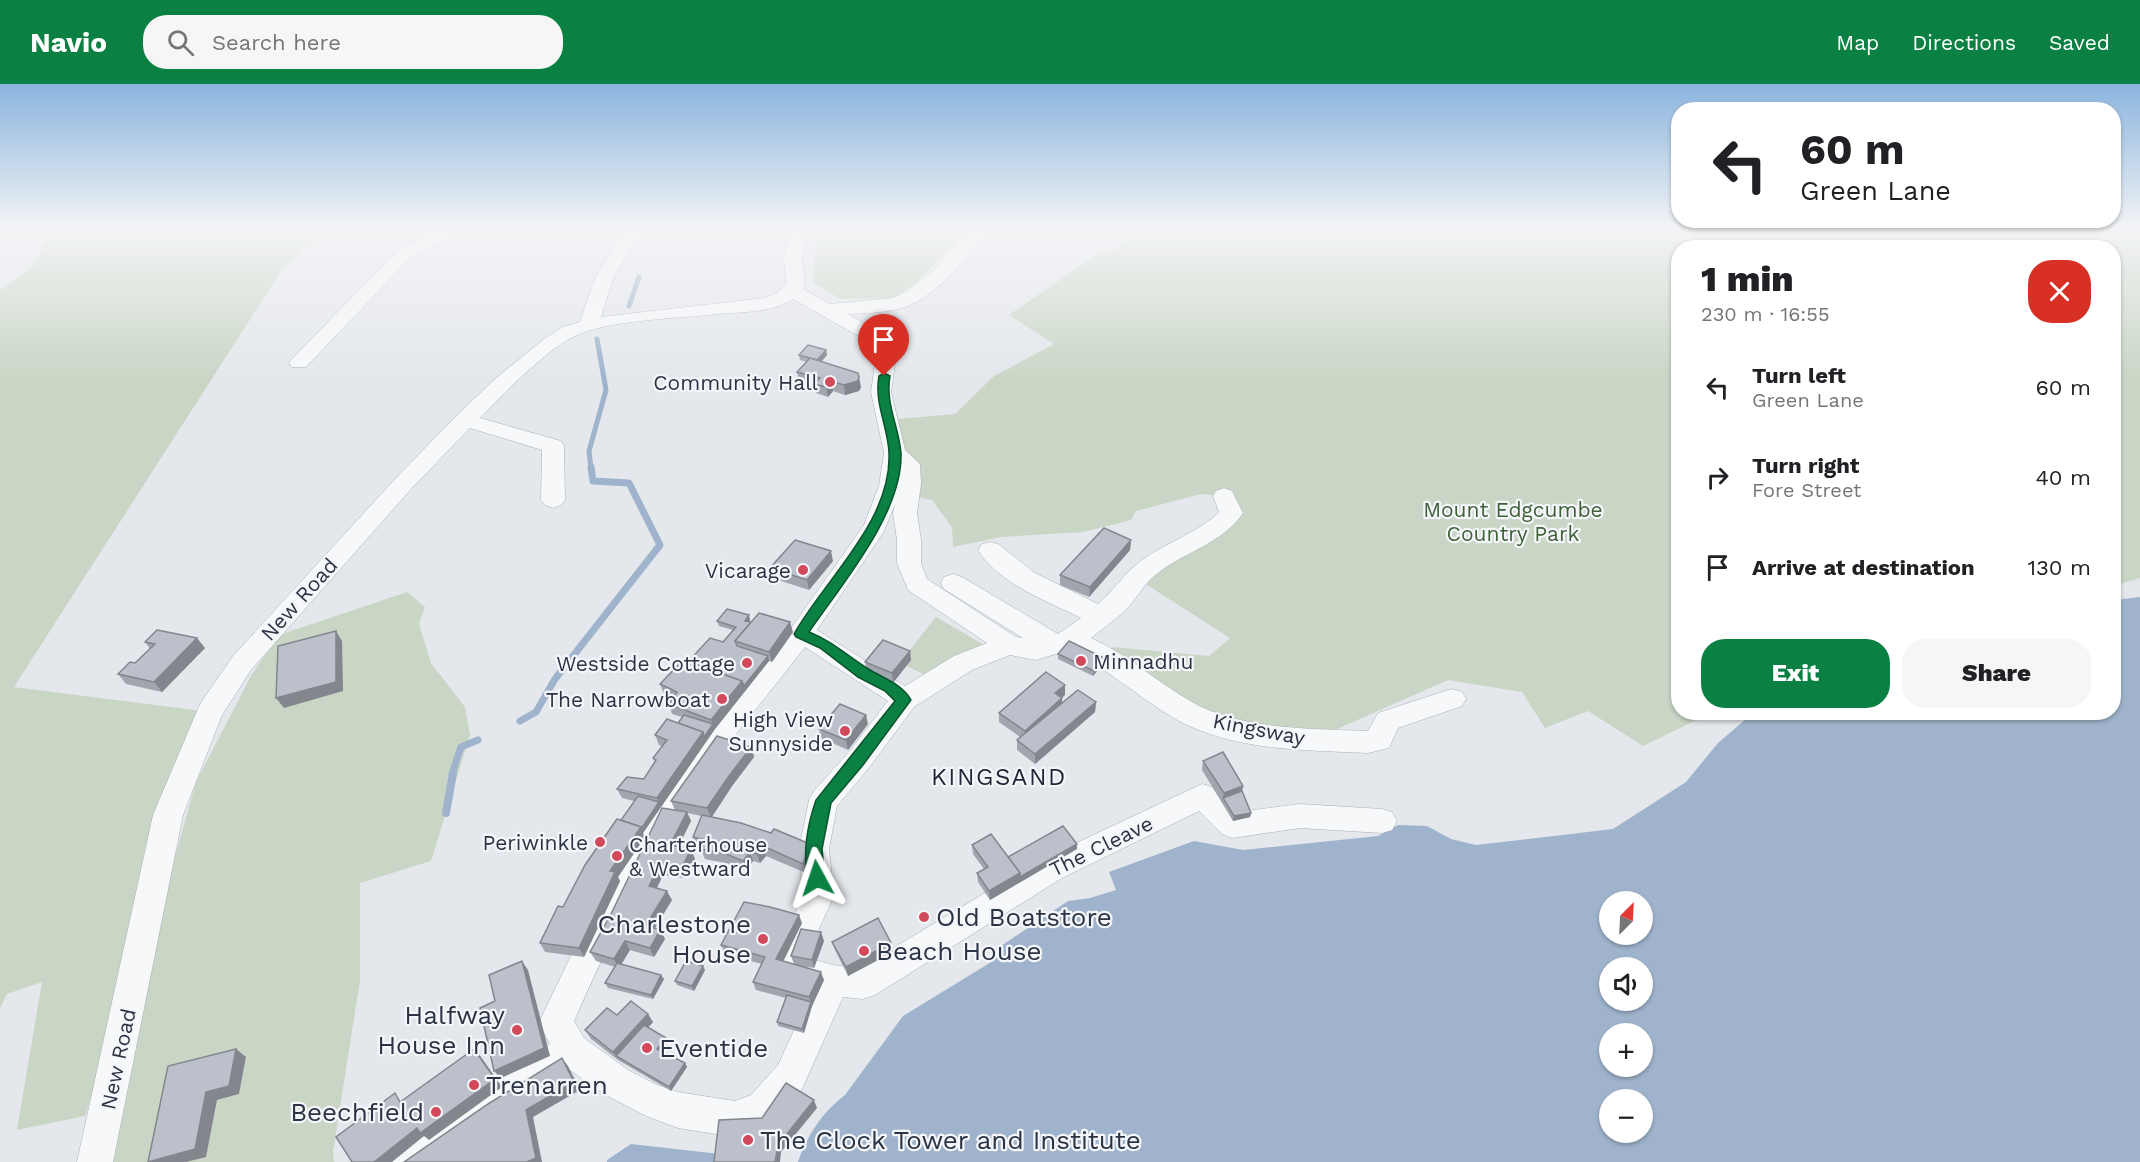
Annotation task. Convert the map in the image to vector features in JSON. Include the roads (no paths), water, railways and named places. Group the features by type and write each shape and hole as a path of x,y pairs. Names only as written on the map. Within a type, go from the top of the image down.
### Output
{"street":[{"path":"296,367 381,278"},
{"path":"590,325 604,278"},
{"path":"797,278 796,286 792,291 876,338 887,349 881,392 895,453 890,486 875,526 801,634 687,778 664,813 610,907 556,1023 572,1050 616,1082 646,1098 678,1110 735,1119 763,1109 790,1077 813,1030 833,980 786,966 819,896 814,849 824,800 858,761 904,700 963,663 1009,645"},
{"path":"825,311 845,307 885,306 916,295 932,278"},
{"name":"New Road","path":"95,1162 147,926 168,815 210,712 249,655 404,483 465,420 528,360 570,331 611,320 768,303 792,291"},
{"path":"465,420 553,446 553,500"},
{"path":"895,453 909,464 910,484 905,513 909,540 909,563 917,584 1009,645 1036,650 1063,642 1119,601 1144,571 1174,550 1221,524 1231,513 1224,496"},
{"path":"990,550 998,560 1032,581 1101,616"},
{"path":"953,583 1063,642"},
{"path":"801,634 825,644 863,673 891,687 904,700"},
{"name":"Kingsway","path":"1063,642 1104,655 1183,710 1225,727 1296,739 1368,742 1379,740 1388,721 1452,699"},
{"name":"The Cleave","path":"833,980 863,984 1051,869 1202,796 1232,825 1300,816 1382,821"},
{"path":"404,1162 515,1082 572,1050"}],"water":[{"path":"2140,597 2140,1162 798,1162 816,1125 845,1095 903,1016 993,961 1001,946 1068,901 1090,898 1116,890 1109,872 1194,841 1243,850 1378,836 1398,825 1427,826 1451,839 1476,845 1613,829 1686,782 1718,743 1745,720 2121,720 2121,599"},
{"path":"631,1144 720,1154 719,1162 607,1162"}],"waterway":[{"path":"629,306 639,278"},
{"path":"591,469 589,451 606,390 597,339"},
{"path":"520,721 536,712 555,679 660,545 629,483 593,481 591,467"},
{"path":"452,774 461,747 478,740"},
{"path":"446,813 453,773"}],"place":[{"name":"Community Hall","path":"830,382"},
{"name":"Vicarage","path":"803,570"},
{"name":"Minnadhu","path":"1081,661"},
{"name":"Westside Cottage","path":"747,663"},
{"name":"The Narrowboat","path":"722,699"},
{"name":"High View Sunnyside","path":"845,731"},
{"name":"Periwinkle","path":"600,842"},
{"name":"Charterhouse & Westward","path":"617,856"},
{"name":"Old Boatstore","path":"924,917"},
{"name":"Charlestone House","path":"763,939"},
{"name":"Beach House","path":"864,951"},
{"name":"Halfway House Inn","path":"517,1030"},
{"name":"Eventide","path":"647,1048"},
{"name":"Trenarren","path":"474,1085"},
{"name":"Beechfield","path":"436,1112"},
{"name":"The Clock Tower and Institute","path":"748,1140"}],"district":[{"name":"KINGSAND","path":"999,777"}],"park label":[{"name":"Mount Edgcumbe Country Park","path":"1513,521"}]}
